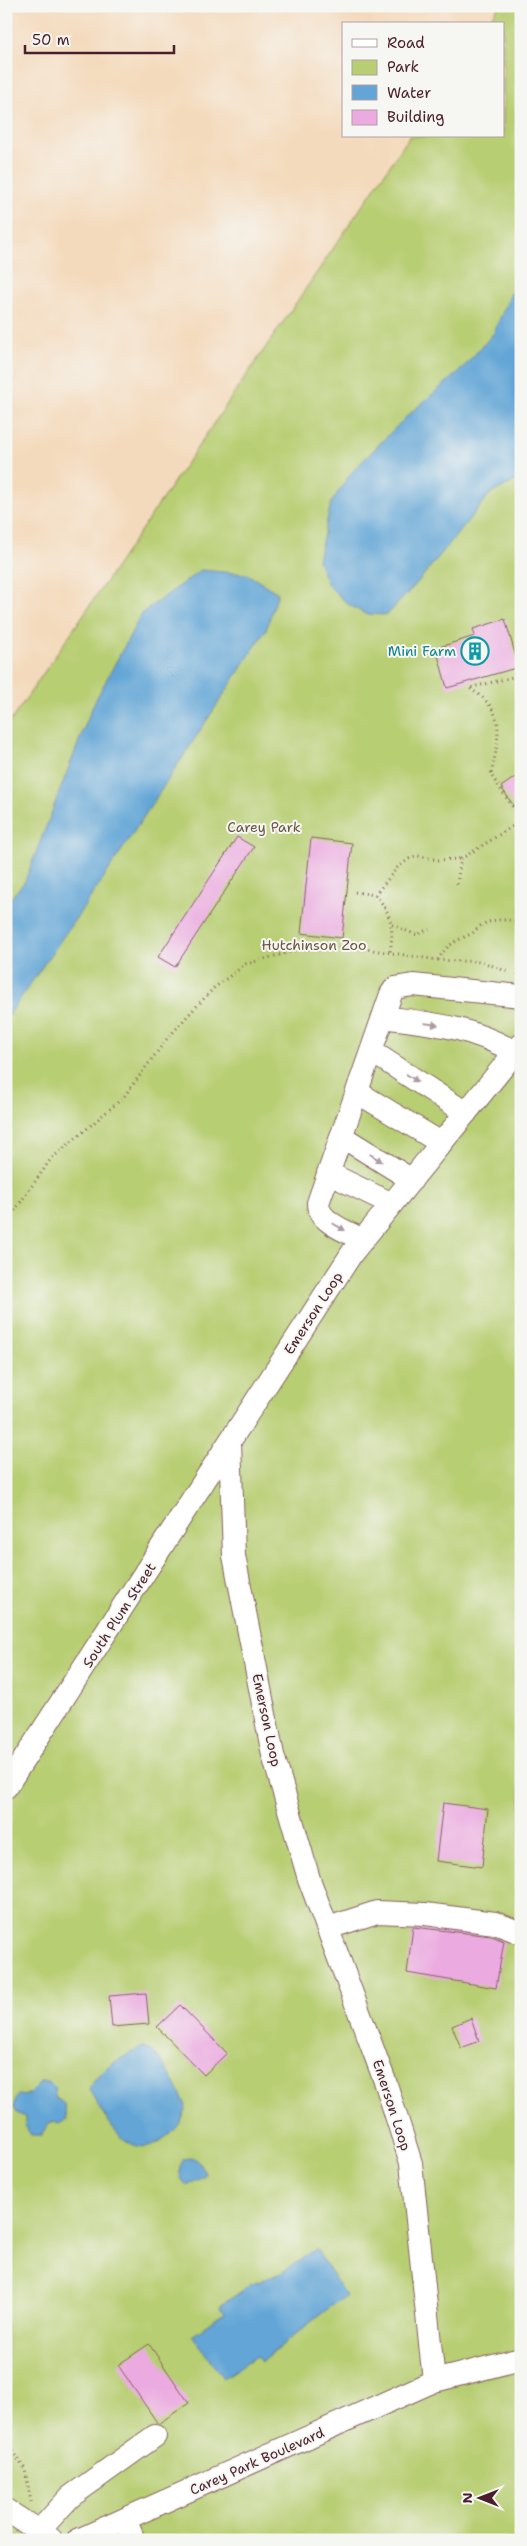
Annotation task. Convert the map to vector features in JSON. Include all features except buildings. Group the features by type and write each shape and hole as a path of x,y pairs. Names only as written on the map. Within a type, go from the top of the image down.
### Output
{"street":[{"path":"363,1240 322,1217 318,1210 318,1203 391,994 395,988 413,985 520,982"},
{"path":"383,1017 462,1028 518,1048"},
{"name":"Emerson Loop","path":"434,2381 411,2163 386,2084 309,1879 272,1755 234,1556 230,1441 363,1240 518,1048"},
{"path":"371,1051 466,1112"},
{"path":"357,1092 441,1143"},
{"path":"341,1136 412,1180"},
{"path":"328,1173 392,1204"},
{"name":"South Plum Street","path":"6,1787 230,1441"},
{"path":"328,1928 377,1912 424,1914 495,1923 521,1932"},
{"path":"434,2381 521,2359"},
{"name":"Carey Park Boulevard","path":"78,2540 434,2381"},
{"path":"6,2510 45,2536 70,2497 155,2436"},
{"path":"125,2519 134,2540"}],"path":[{"path":"375,895 397,868 409,859 418,856 438,860 461,859 521,820 492,775 500,724 485,697 469,688 521,674"},
{"path":"457,884 461,859"},
{"path":"355,892 375,895 385,905 392,926 390,952"},
{"path":"521,906 515,921 521,946"},
{"path":"438,960 444,948 473,933 484,924 493,920 515,921"},
{"path":"392,926 417,935 429,929"},
{"path":"6,1223 51,1159 123,1098 166,1040 192,1011 214,988 246,964 301,949 359,948 438,960 483,962 520,982 521,958"},
{"path":"6,2444 24,2469 30,2490 31,2505"}],"green space":[{"name":"Carey Park","path":"499,6 521,6 521,2540 6,2540 6,728 409,138 504,138 504,22 488,22"}],"water":[{"path":"521,271 521,478 490,494 418,582 387,615 365,614 349,605 328,585 318,560 331,503 351,473 407,416 461,370 493,334"},
{"path":"201,570 247,574 278,593 266,630 99,885 6,1019 6,904 25,881 93,705 142,613"},
{"path":"143,2047 149,2049 162,2062 186,2106 179,2125 163,2139 150,2146 138,2146 128,2142 118,2134 89,2090 93,2082 104,2070"},
{"path":"41,2082 49,2082 54,2087 55,2097 64,2104 67,2119 58,2123 55,2121 49,2123 41,2135 31,2135 25,2126 25,2117 17,2113 13,2106 18,2095 29,2094"},
{"path":"184,2159 196,2159 206,2174 187,2186 182,2179 180,2170"},
{"path":"316,2249 346,2296 261,2362 256,2356 223,2378 192,2335 224,2313 220,2306 252,2284 281,2273"}],"place":[{"name":"Mini Farm","path":"475,651"}],"park label":[{"name":"Hutchinson Zoo","path":"314,945"}]}
